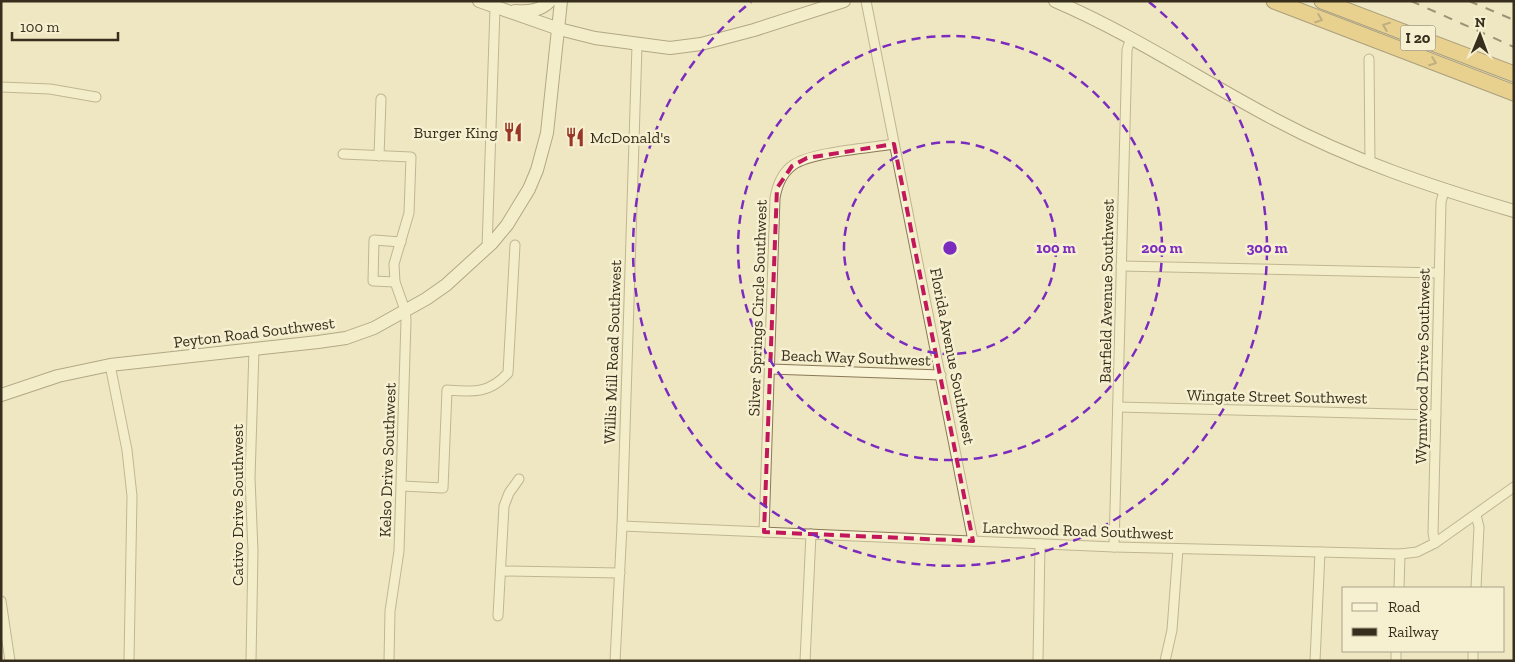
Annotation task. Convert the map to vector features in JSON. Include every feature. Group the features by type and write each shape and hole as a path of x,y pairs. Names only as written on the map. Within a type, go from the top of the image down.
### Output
{"highway":[{"name":"I 20","path":"1274,1 1514,93"},
{"name":"I 20","path":"1322,1 1514,74"}],"main road":[{"path":"480,1 559,29 636,45 670,48 702,44 754,30 844,1"},
{"path":"499,9 529,12 544,7 550,1"},
{"name":"Peyton Road Southwest","path":"1,395 58,376 110,365 346,338 374,328 426,299 446,285 487,248 507,225 519,208 537,170 547,133 561,1"},
{"path":"1055,1 1132,37 1276,120 1322,143 1370,164 1444,190 1514,211"}],"street":[{"name":"Florida Avenue Southwest","path":"866,1 973,541"},
{"path":"487,248 499,9"},
{"name":"Barfield Avenue Southwest","path":"1114,547 1127,50 1132,37"},
{"name":"Willis Mill Road Southwest","path":"614,661 622,526 636,45"},
{"path":"1369,59 1370,164"},
{"path":"1,86 50,89 96,96"},
{"path":"379,156 381,100"},
{"name":"Silver Springs Circle Southwest","path":"764,532 775,198 781,179 792,166 807,158 894,144"},
{"path":"342,154 411,157 411,201 409,213 401,242 394,264 395,282 373,281 374,240 401,242"},
{"name":"Wynnwood Drive Southwest","path":"1435,543 1433,533 1439,273 1441,202 1444,190"},
{"path":"402,486 443,488 447,390 472,392 491,388 508,373 515,245"},
{"path":"1121,266 1439,273"},
{"name":"Kelso Drive Southwest","path":"389,661 390,611 399,551 406,320 405,310 395,282"},
{"name":"Cativo Drive Southwest","path":"251,661 254,551 250,478 254,349"},
{"path":"110,365 127,450 132,496 129,661"},
{"name":"Beach Way Southwest","path":"770,369 941,375"},
{"name":"Wingate Street Southwest","path":"1118,407 1436,415"},
{"path":"498,616 504,506 509,492 519,480"},
{"name":"Larchwood Road Southwest","path":"622,526 1114,547 1400,554 1417,552 1435,543 1514,487"},
{"path":"1476,515 1479,527 1476,587"},
{"path":"805,661 810,534"},
{"path":"1038,661 1040,544"},
{"path":"1164,661 1172,630 1178,549"},
{"path":"1315,661 1320,552"},
{"path":"1399,587 1400,554"},
{"path":"500,573 620,573"},
{"path":"1,602 10,661"}],"highlighted area":[{"path":"894,144 973,541 764,532 777,188 792,166 807,158"}],"railway":[{"path":"1411,1 1514,47"},
{"path":"1469,1 1514,20"}],"place":[{"name":"Burger King","path":"513,132"},
{"name":"McDonald's","path":"575,137"}]}
